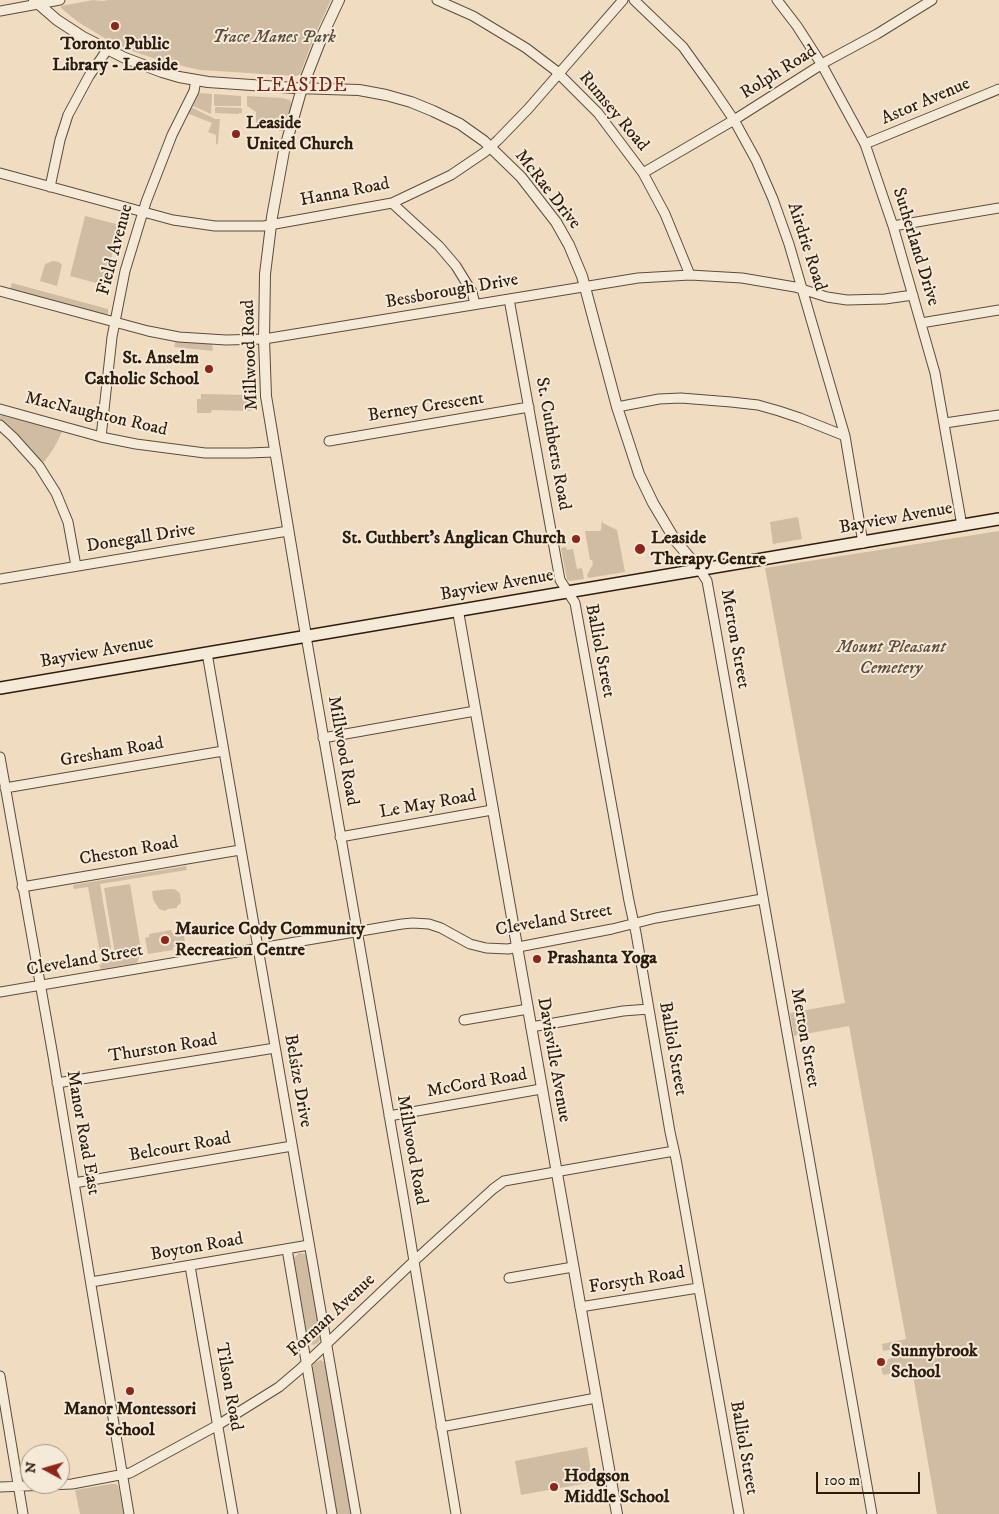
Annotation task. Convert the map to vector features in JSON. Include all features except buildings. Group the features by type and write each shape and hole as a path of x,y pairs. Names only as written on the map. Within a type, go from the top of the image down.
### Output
{"main road":[{"name":"Bayview Avenue","path":"0,688 999,519"}],"street":[{"path":"0,11 36,2 60,0"},
{"name":"Millwood Road","path":"339,0 323,34 302,88 284,150 271,224 265,274 264,339 266,396 456,1514"},
{"name":"Rumsey Road","path":"437,0 499,30 526,48 559,74 598,113 643,173 665,214 690,274"},
{"name":"Hanna Road","path":"0,173 173,220 215,226 240,227 271,224 392,203 451,175 491,147 528,109 623,0"},
{"name":"Airdrie Road","path":"634,0 683,47 734,120 756,160 773,198 789,244 845,436 863,543"},
{"name":"Sutherland Drive","path":"777,0 797,26 822,65 865,144 893,226 935,373 962,526"},
{"name":"Rolph Road","path":"643,173 932,0"},
{"name":"McRae Drive","path":"36,2 57,20 106,50 162,72 196,80 228,84 359,90 386,95 411,102 460,124 491,147 521,177 556,222 569,245 585,286 616,407 639,474 653,503 675,540 700,570"},
{"path":"50,186 60,140 68,115 88,76 106,50"},
{"name":"Field Avenue","path":"102,437 114,322 125,271 142,212 172,135 194,90 196,80"},
{"name":"Astor Avenue","path":"865,144 999,89"},
{"path":"392,203 439,246 456,266 472,292 475,304"},
{"path":"893,226 999,208"},
{"name":"Bessborough Drive","path":"0,291 148,331 179,337 218,339 264,339 585,286 638,278 690,274 742,278 795,287 827,297 847,300 885,300 913,295"},
{"name":"St. Cuthberts Road","path":"510,299 560,580 568,592"},
{"path":"921,323 999,310"},
{"path":"616,407 659,399 681,398 758,405 800,418 845,436"},
{"name":"Berney Crescent","path":"329,441 529,408"},
{"name":"MacNaughton Road","path":"0,409 102,437 136,444 197,452 274,452"},
{"path":"945,424 999,415"},
{"path":"0,425 40,466 56,493 68,522 76,566"},
{"name":"Donegall Drive","path":"0,579 288,531"},
{"name":"Merton Street","path":"700,570 707,581 872,1514"},
{"name":"Balliol Street","path":"568,592 575,603 634,923 738,1514"},
{"name":"Davisville Avenue","path":"458,610 617,1514"},
{"name":"Belsize Drive","path":"206,653 356,1514"},
{"path":"324,738 475,711"},
{"name":"Gresham Road","path":"5,788 223,751"},
{"name":"Manor Road East","path":"0,757 91,1282 129,1514"},
{"name":"Le May Road","path":"340,837 492,810"},
{"name":"Cheston Road","path":"22,887 240,850"},
{"name":"Cleveland Street","path":"0,992 402,924 422,923 441,928 470,944 486,948 518,948 656,918 762,899"},
{"path":"464,1020 528,1009"},
{"path":"531,1027 623,1011 649,1009"},
{"name":"Thurston Road","path":"57,1083 275,1048"},
{"name":"McCord Road","path":"389,1116 541,1089"},
{"name":"Belcourt Road","path":"74,1183 292,1146"},
{"name":"Forman Avenue","path":"0,1487 72,1484 130,1473 218,1424 279,1387 498,1185 510,1179 674,1151"},
{"name":"Boyton Road","path":"91,1282 309,1245"},
{"path":"287,1249 332,1514"},
{"name":"Tilson Road","path":"190,1266 233,1514"},
{"path":"510,1278 573,1267"},
{"name":"Forsyth Road","path":"580,1307 698,1288"},
{"path":"0,1376 23,1514"},
{"path":"441,1427 596,1398"}],"green space":[{"name":"Trace Manes Park","path":"93,0 331,0 300,74 296,76 200,70 165,62 135,52 106,39 78,22 61,8 61,6"},
{"path":"200,93 212,94 211,114 193,106"},
{"path":"214,94 241,96 241,106 215,106"},
{"path":"247,96 290,100 291,104 284,131 279,131 279,123 269,123 268,128 256,127 256,112 247,106"},
{"path":"216,107 241,108 242,113 215,113"},
{"path":"191,108 215,119 220,119 218,143 216,145 216,135 208,132 212,123 189,114"},
{"path":"85,216 120,225 104,285 70,276"},
{"path":"53,261 59,262 62,265 57,286 40,281 45,264"},
{"path":"12,283 108,309 108,314 10,289"},
{"path":"176,340 212,344 213,351 174,347"},
{"path":"201,394 250,395 253,398 253,409 250,411 212,410 211,413 197,413 197,399 201,399"},
{"path":"1,415 62,432 44,462 0,419"},
{"path":"798,517 802,539 773,544 770,522"},
{"path":"602,520 603,523 617,530 625,572 588,578 587,575 593,564 592,560 590,560 585,531 601,530"},
{"name":"Mount Pleasant Cemetery","path":"999,531 999,1514 937,1514 912,1370 883,1375 881,1367 886,1365 888,1359 909,1353 908,1347 883,1351 882,1344 906,1339 849,1026 794,1036 790,1013 845,1003 765,568"},
{"path":"566,547 567,550 573,549 577,569 582,568 584,579 567,580 561,548"},
{"path":"186,866 187,870 100,884 111,956 114,959 138,953 139,957 137,963 101,969 99,965 102,964 88,887 74,889 73,885"},
{"path":"130,884 141,950 115,954 104,888"},
{"path":"174,889 180,893 181,903 177,908 165,911 159,909 153,899 152,891"},
{"name":"Maurice Cody Community Recreation Centre","path":"171,930 177,937 184,935 185,942 173,947 173,950 148,954 145,938 149,937 149,934"},
{"path":"299,1253 305,1254 307,1257 321,1335 319,1342 314,1345 309,1344 306,1338 294,1263 294,1258"},
{"path":"321,1360 325,1363 329,1375 353,1514 336,1514 312,1370 314,1363"},
{"path":"587,1447 593,1482 521,1495 515,1461"},
{"path":"111,1484 118,1486 124,1514 80,1514 75,1490"}],"place":[{"name":"Toronto Public Library - Leaside","path":"115,26"},
{"name":"Leaside United Church","path":"236,134"},
{"name":"St. Anselm Catholic School","path":"209,369"},
{"name":"St. Cuthbert's Anglican Church","path":"576,539"},
{"name":"Leaside Therapy Centre","path":"640,549"},
{"name":"Maurice Cody Community Recreation Centre","path":"165,940"},
{"name":"Prashanta Yoga","path":"537,959"},
{"name":"Sunnybrook School","path":"881,1362"},
{"name":"Manor Montessori School","path":"130,1391"},
{"name":"Hodgson Middle School","path":"554,1487"}],"district":[{"name":"LEASIDE","path":"302,87"}]}
